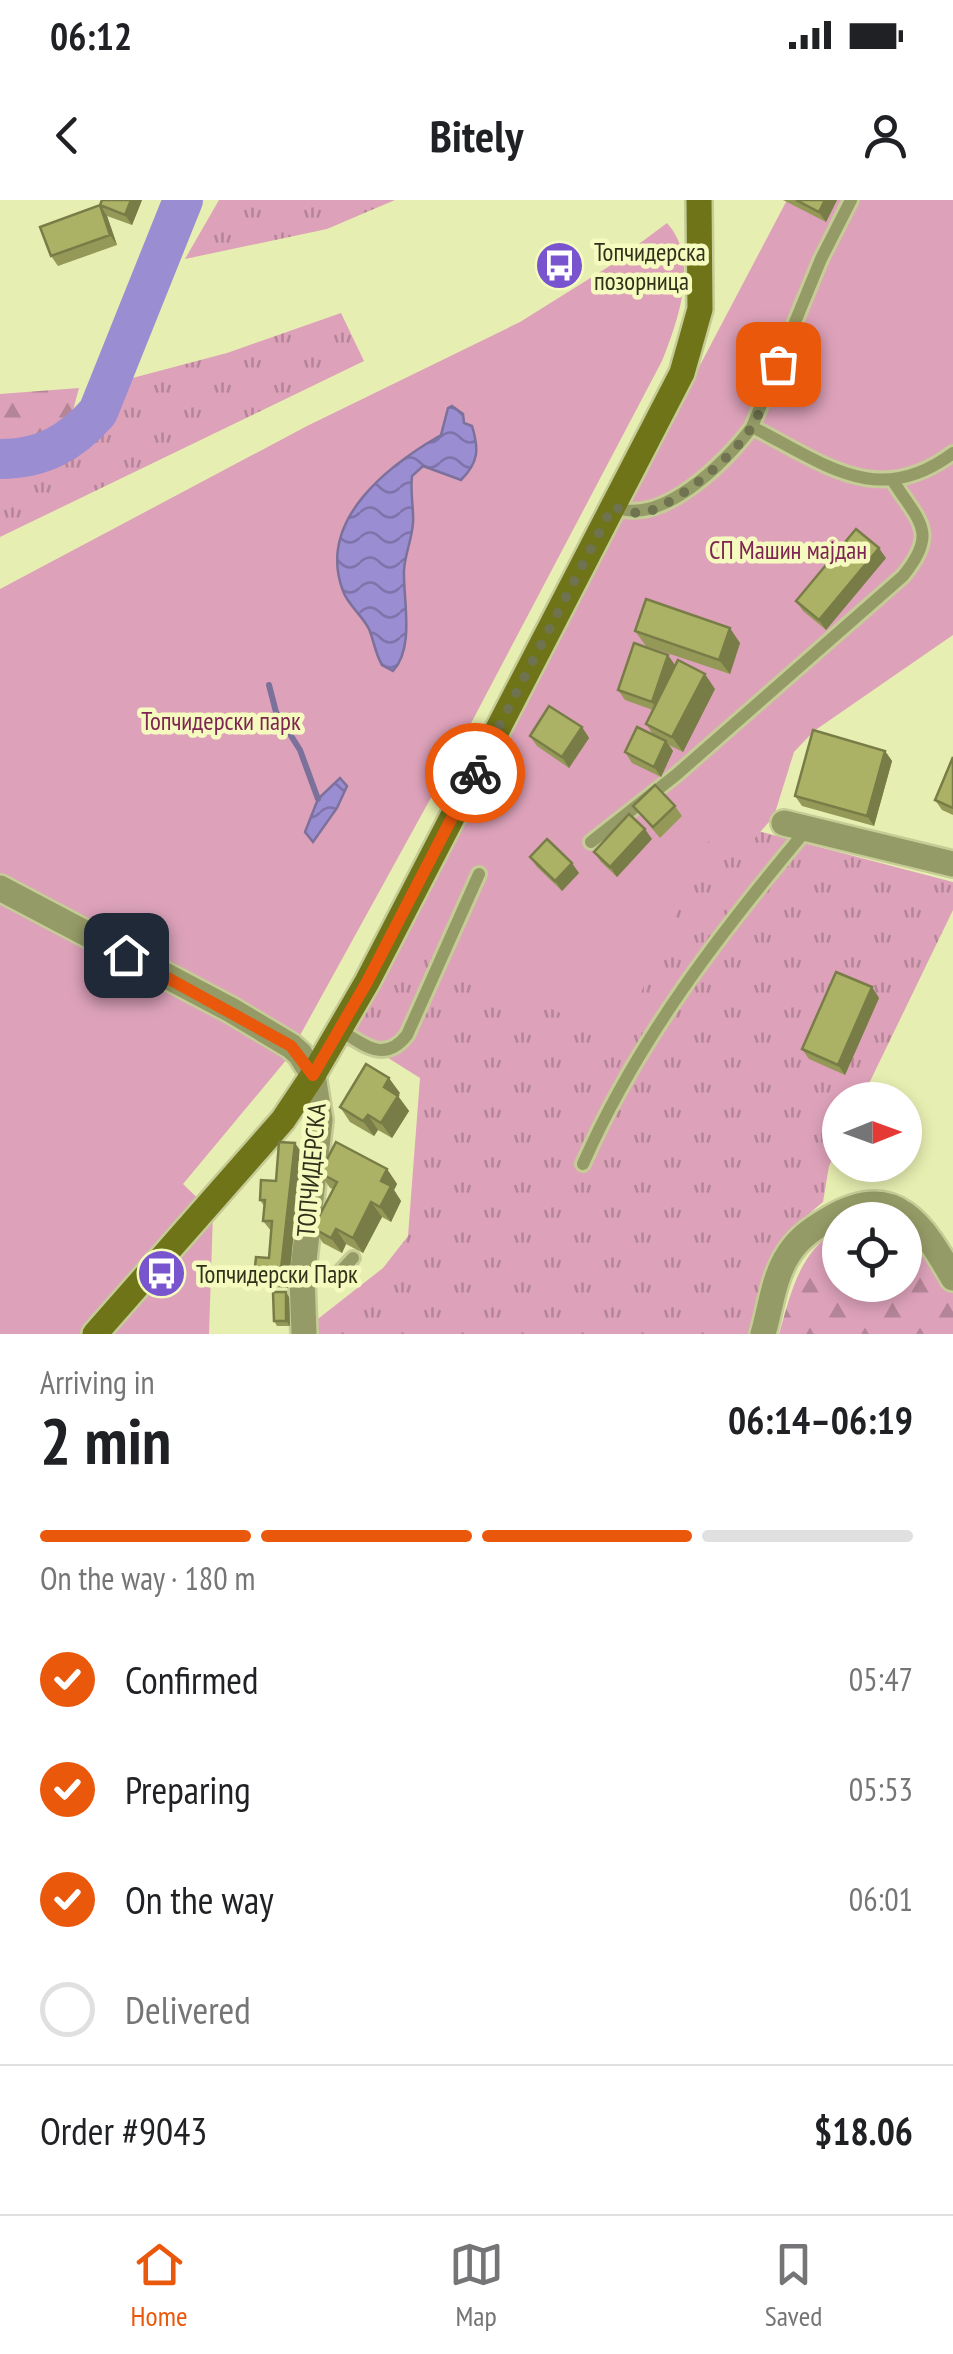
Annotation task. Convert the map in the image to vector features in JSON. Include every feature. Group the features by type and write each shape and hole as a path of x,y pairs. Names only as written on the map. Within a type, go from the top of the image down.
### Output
{"main road":[{"path":"95,1334 270,1135 340,1030 682,373 691,350 702,292 699,200"}],"street":[{"path":"796,826 953,864"},
{"name":"ТОПЧИДЕРСКА","path":"0,888 291,1046 313,1075 320,1120 302,1278 304,1334"},
{"path":"763,1334 780,1270 792,1248 805,1234 850,1209 882,1204 907,1214 930,1237 953,1278"}],"lane":[{"path":"613,506 625,512 647,512 674,498 740,443 752,426 821,259 851,200"},
{"path":"752,426 841,472 867,480 893,481 951,457"},
{"path":"591,842 676,776 904,576 924,541 920,524 893,481"},
{"path":"583,1164 647,1040 796,826"},
{"path":"340,1030 375,1049 387,1051 399,1044 407,1035 479,874"},
{"path":"302,1278 338,1274 354,1258"}],"green space":[{"path":"219,200 395,200 327,229 185,259"},
{"name":"СП Машин мајдан","path":"787,200 953,200 953,635 814,731 794,752 774,816 755,838 714,836 697,854 700,856 691,887 665,936 621,1040 403,943 424,889"},
{"name":"Топчидерски парк","path":"667,223 677,238 684,272 679,309 662,361 449,765 287,1059 183,1184 213,1213 209,1334 0,1334 0,589 307,426 520,322 608,267"},
{"path":"341,313 364,361 0,537 0,469 39,464 75,448 99,426 121,381 227,353"},
{"path":"79,388 67,433 21,448 0,448 0,394"},
{"path":"484,789 709,818 953,882 953,910 870,1082 822,1082 822,1182 826,1182 823,1202 782,1246 752,1334 317,1334 314,1322 383,1268 408,1236 420,1078 385,1056 343,1045"},
{"path":"822,1241 822,1302 922,1302 922,1245 953,1292 953,1334 779,1334 799,1274"}],"water":[{"path":"452,406 463,414 464,423 472,426 476,455 461,480 423,466 412,476 413,523 404,570 406,636 400,661 393,671 382,665 369,629 343,591 337,565 340,541 348,518 362,498 400,462 441,435 448,408"},
{"path":"340,778 347,786 313,842 305,832 318,799"}],"building":[{"path":"102,200 131,200 125,215 100,205"},
{"path":"796,200 825,200 819,212"},
{"path":"100,205 110,235 51,256 40,227"},
{"path":"856,529 879,548 819,620 796,601"},
{"path":"646,599 730,628 719,660 635,631"},
{"path":"634,643 668,655 652,702 618,690"},
{"path":"678,660 705,674 672,737 646,724"},
{"path":"549,706 582,727 562,757 530,736"},
{"path":"637,727 666,741 654,767 625,752"},
{"path":"813,730 885,751 867,816 795,796"},
{"path":"953,757 953,808 935,800"},
{"path":"655,785 675,806 653,827 633,806"},
{"path":"629,814 645,829 610,867 594,852"},
{"path":"547,839 572,863 555,881 530,857"},
{"path":"836,972 872,987 838,1065 802,1049"},
{"path":"366,1064 389,1078 384,1087 398,1096 381,1123 368,1115 363,1121 340,1107"},
{"path":"279,1142 295,1143 280,1278 254,1276 256,1257 269,1258 272,1221 263,1221 265,1200 260,1200 261,1180 276,1181"},
{"path":"336,1142 387,1169 381,1181 391,1186 380,1207 371,1202 353,1238 336,1229 331,1238 313,1228 337,1182 320,1173"},
{"path":"273,1292 286,1292 286,1321 274,1321"}],"waterway":[{"path":"0,459 29,456 55,447 98,412 183,200"},
{"path":"269,685 276,712 300,750 318,799"}],"way so far":[{"path":"475,773 613,506 625,512 647,512 686,491 740,443 752,426 778,364"}],"place":[{"name":"Топчидерска позорница","path":"559,266"},
{"name":"Топчидерски Парк","path":"161,1274"}],"route":[{"path":"126,955 291,1046 313,1075 367,982 475,773"}]}
